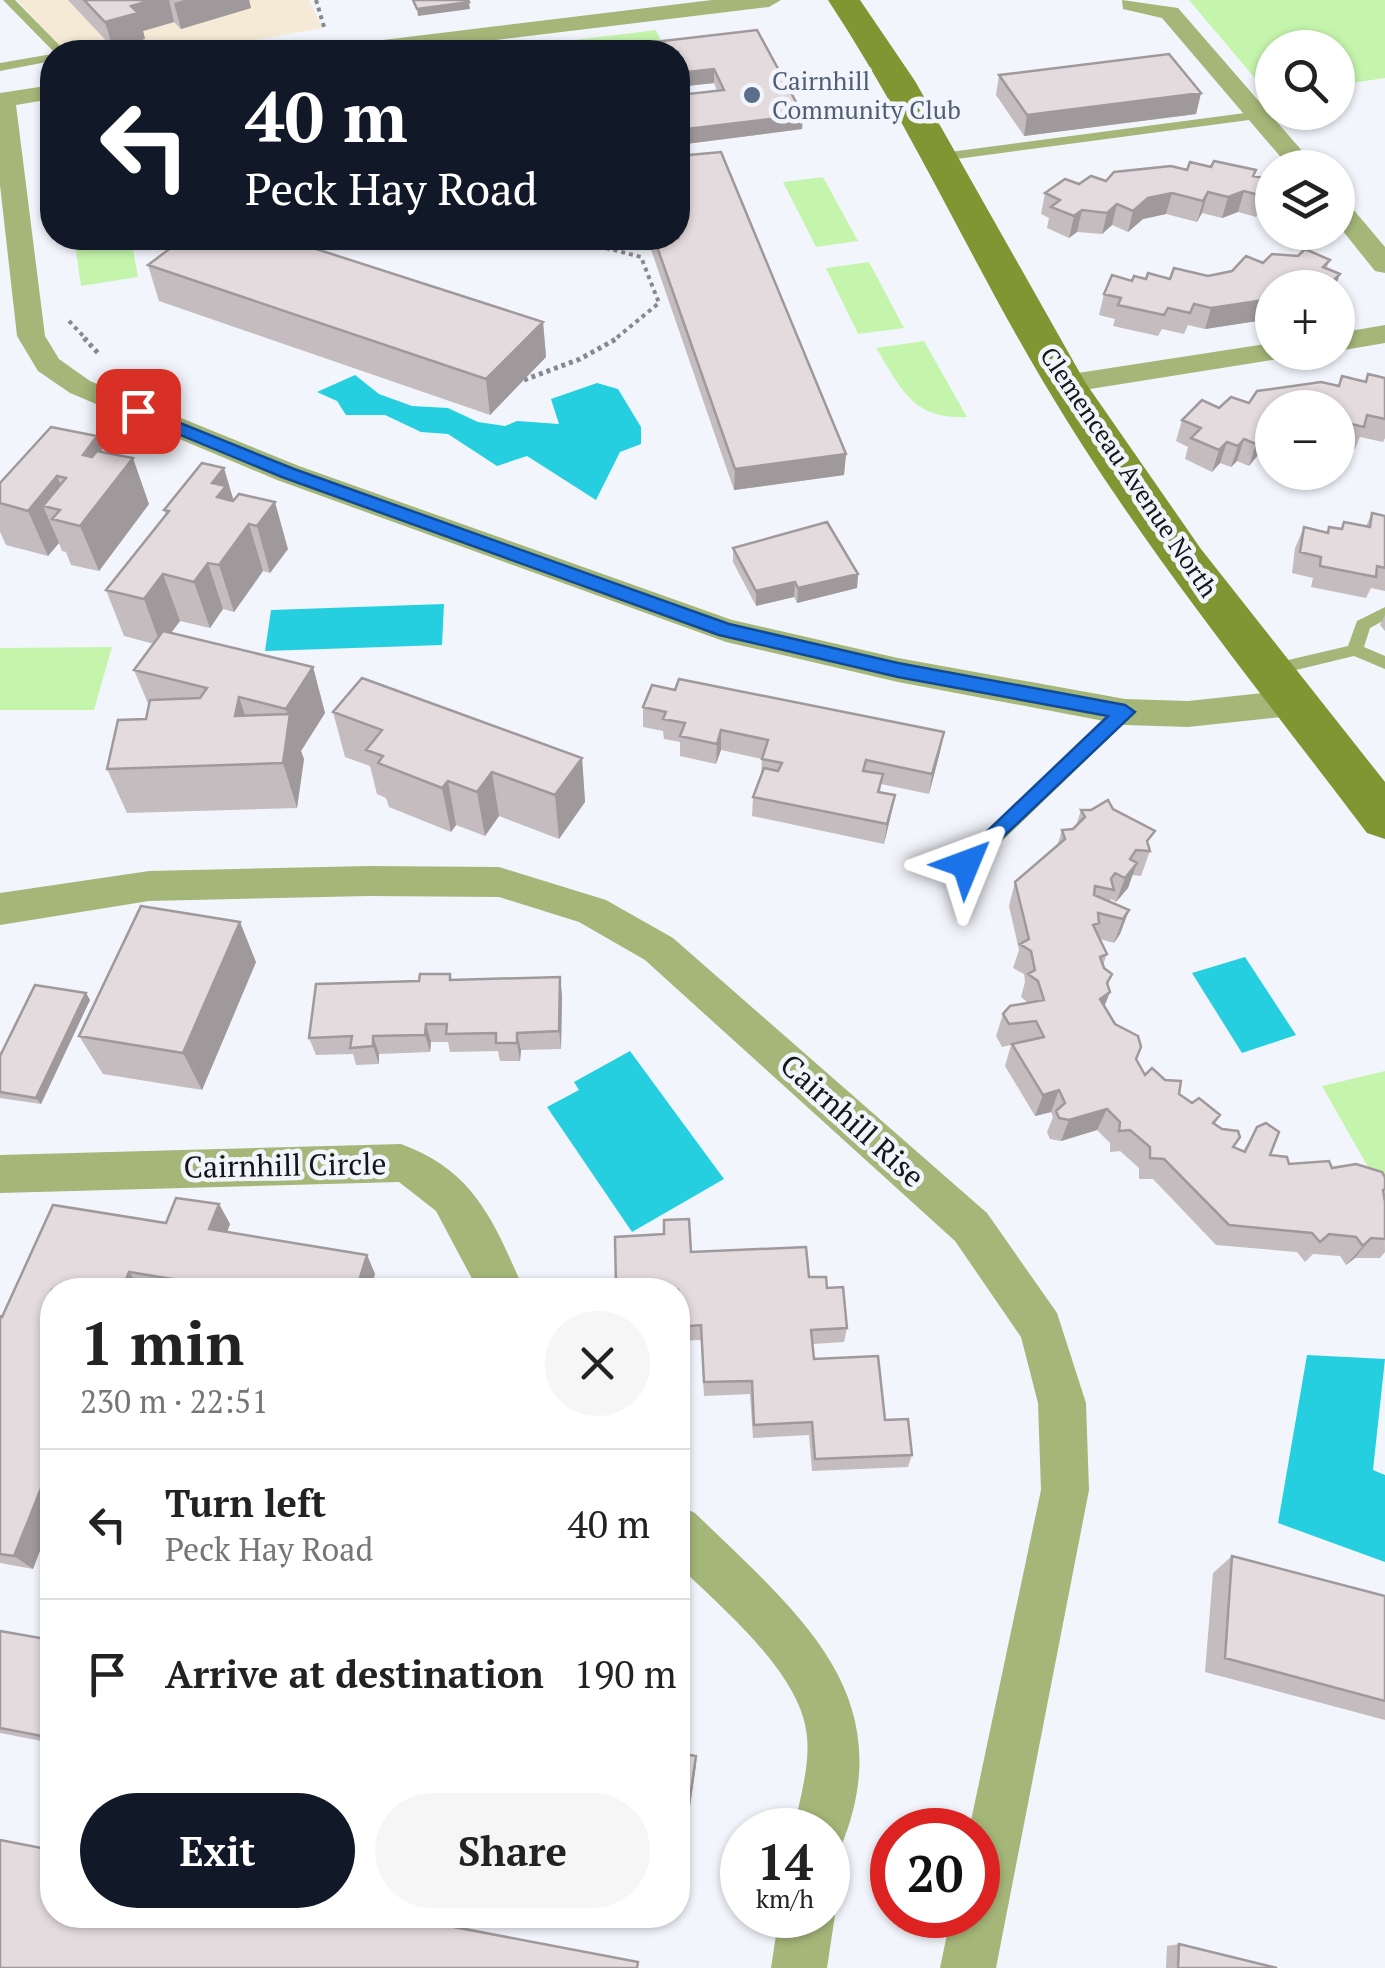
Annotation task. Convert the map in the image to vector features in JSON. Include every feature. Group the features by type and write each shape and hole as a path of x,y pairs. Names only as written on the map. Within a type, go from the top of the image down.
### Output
{"main road":[{"name":"Clemenceau Avenue North","path":"844,0 942,157 1065,384 1184,560 1385,819"}],"street":[{"path":"400,40 769,0"},
{"path":"1131,4 1170,13 1255,109"},
{"path":"40,91 1,89 31,336 48,365 80,387 288,473 726,630 898,670 1125,712 1188,714 1279,687"},
{"path":"1272,130 1289,150"},
{"path":"1355,229 1385,265"},
{"path":"1355,339 1385,334"},
{"path":"1065,384 1255,355"},
{"name":"Cairnhill Rise","path":"0,909 150,886 369,880 499,882 592,911 660,950 971,1227 1041,1328 1062,1403 1065,1490 968,1968"},
{"name":"Cairnhill Circle","path":"0,1174 400,1163 429,1174 452,1192 495,1278"},
{"path":"690,1543 814,1674 830,1705 834,1739 823,1808"},
{"path":"799,1968 804,1938"}],"lane":[{"path":"9,0 48,40"},
{"path":"1,89 40,65"},
{"path":"942,157 1255,116"},
{"path":"1279,687 1355,650 1363,625 1385,613"},
{"path":"1355,650 1385,663"},
{"path":"966,864 1125,712"}],"path":[{"path":"316,0 332,40"},
{"path":"524,380 586,359 635,329 659,303 641,257 614,250"},
{"path":"68,320 108,364"}],"shaded area":[{"path":"17,0 309,0 323,28 254,40 54,40"}],"green space":[{"path":"1189,0 1385,0 1385,78 1355,82 1355,30 1255,30 1255,78"},
{"path":"656,30 661,40 575,40"},
{"path":"823,177 858,241 816,247 783,182"},
{"path":"76,250 133,250 138,277 81,286"},
{"path":"869,262 904,328 858,334 826,268"},
{"path":"924,341 967,417 933,413 910,399 876,348"},
{"path":"112,647 94,710 0,710 0,648"},
{"path":"1385,1071 1385,1197 1322,1086"}],"water":[{"path":"355,375 379,394 412,406 448,408 478,422 505,426 517,421 559,424 551,399 597,383 618,389 641,427 641,444 620,452 596,500 527,456 497,466 448,434 421,432 385,415 346,415 337,401 317,392"},
{"path":"444,604 442,645 265,651 271,610"},
{"path":"1245,957 1296,1035 1242,1053 1192,973"},
{"path":"630,1051 724,1179 632,1232 547,1107 579,1090 574,1082"},
{"path":"1307,1355 1385,1359 1373,1470 1385,1475 1385,1562 1278,1523"}],"building":[{"path":"84,0 152,0 131,6 138,13 105,22"},
{"path":"413,0 468,0 469,2 417,9"},
{"name":"Cairnhill Community Club","path":"757,30 803,115 690,129 690,94 724,90 714,69 690,72 690,40 671,40"},
{"path":"1169,54 1201,93 1027,115 999,75"},
{"path":"721,152 846,454 735,469 658,250 690,250 690,155"},
{"path":"1214,161 1255,170 1255,194 1244,191 1228,197 1208,192 1203,201 1172,193 1148,198 1133,211 1117,204 1107,213 1082,210 1074,216 1051,207 1060,200 1045,193 1065,179 1079,184 1091,176 1106,181 1114,172 1171,166 1187,170 1190,162 1211,167"},
{"path":"168,250 319,250 543,322 486,379 148,265"},
{"path":"1307,250 1330,260 1323,267 1330,270 1255,270 1255,301 1211,308 1194,304 1190,313 1168,308 1164,315 1118,305 1121,298 1104,294 1112,275 1132,281 1134,276 1146,279 1148,273 1170,279 1174,268 1208,276 1232,271 1246,256 1263,263 1272,254 1298,256"},
{"path":"1368,374 1385,378 1385,419 1367,415 1364,427 1355,425 1355,390 1264,390 1321,382 1339,386 1342,376 1366,382"},
{"path":"1255,394 1255,444 1244,439 1238,446 1227,442 1219,450 1191,438 1201,428 1182,420 1202,400 1219,408 1231,397 1249,403"},
{"path":"51,427 97,436 83,455 92,457 97,451 133,458 80,526 52,519 60,510 43,506 66,478 57,476 28,511 0,503 0,483"},
{"path":"202,463 224,468 212,483 226,486 217,497 233,501 239,494 275,502 257,526 249,524 219,565 208,563 194,582 163,574 144,599 106,590 169,511 164,510"},
{"path":"1372,513 1385,516 1385,568 1377,566 1376,577 1320,566 1321,557 1300,552 1304,527 1328,533 1329,527 1342,529 1344,522 1370,527"},
{"path":"827,522 858,574 798,588 795,582 756,591 733,548"},
{"path":"163,631 313,667 286,709 239,697 235,716 290,714 283,763 107,769 118,720 146,719 150,700 200,698 207,688 134,670"},
{"path":"362,678 582,758 555,795 492,772 477,792 448,781 442,788 378,763 383,756 366,750 382,730 333,712"},
{"path":"679,679 944,732 932,774 866,760 863,771 883,774 878,792 895,795 887,824 753,797 764,768 778,771 782,763 762,759 768,740 721,730 717,744 680,736 685,723 663,719 666,712 643,707 652,685 675,690"},
{"path":"1108,800 1113,809 1155,831 1147,841 1150,851 1136,850 1130,859 1137,863 1125,878 1115,873 1111,879 1114,890 1095,886 1094,895 1129,910 1123,919 1098,913 1099,923 1093,925 1107,954 1100,957 1104,968 1112,974 1107,983 1110,992 1100,999 1115,1024 1138,1036 1141,1047 1136,1059 1145,1075 1152,1068 1165,1080 1181,1081 1179,1094 1192,1103 1199,1098 1220,1115 1213,1123 1238,1131 1240,1137 1233,1147 1245,1152 1257,1127 1266,1123 1279,1132 1270,1155 1287,1157 1289,1164 1329,1161 1332,1168 1356,1164 1382,1172 1385,1239 1371,1238 1363,1246 1356,1237 1329,1234 1320,1242 1312,1233 1229,1225 1164,1159 1150,1158 1150,1147 1130,1130 1119,1131 1120,1122 1107,1109 1069,1120 1059,1118 1056,1111 1065,1103 1059,1090 1043,1095 1012,1044 1044,1037 1036,1021 1009,1024 1003,1014 1010,1006 1044,1000 1038,981 1028,974 1035,970 1031,951 1020,944 1029,939 1015,882 1065,839 1062,830 1073,829 1085,817 1081,810 1091,810"},
{"path":"141,906 240,922 183,1053 79,1036"},
{"path":"420,974 450,974 450,980 560,977 559,1031 517,1033 517,1043 496,1043 496,1033 446,1034 447,1024 426,1024 425,1035 373,1036 373,1046 350,1048 352,1036 309,1038 316,984 419,981"},
{"path":"35,985 86,993 36,1098 0,1092 0,1056"},
{"path":"176,1198 219,1204 209,1229 367,1255 360,1278 166,1278 129,1272 127,1278 40,1278 40,1491 14,1556 0,1554 0,1316 53,1205 166,1223"},
{"path":"689,1219 691,1252 806,1247 809,1277 826,1277 827,1288 843,1287 847,1328 811,1330 814,1359 878,1356 885,1420 908,1419 912,1455 815,1459 812,1422 754,1425 752,1381 704,1382 701,1325 690,1326 690,1278 616,1278 615,1237 664,1234 664,1220"},
{"path":"1232,1556 1385,1596 1385,1701 1225,1658"},
{"path":"0,1631 40,1638 40,1736 0,1728"},
{"path":"690,1755 696,1756 690,1798"},
{"path":"0,1840 40,1848 40,1928 459,1928 638,1962 637,1968 0,1968"},
{"path":"1179,1944 1277,1968 1178,1968"}],"place":[{"name":"Cairnhill Community Club","path":"752,95"}],"route":[{"path":"138,411 288,473 726,630 898,670 1125,712 966,864"}]}
